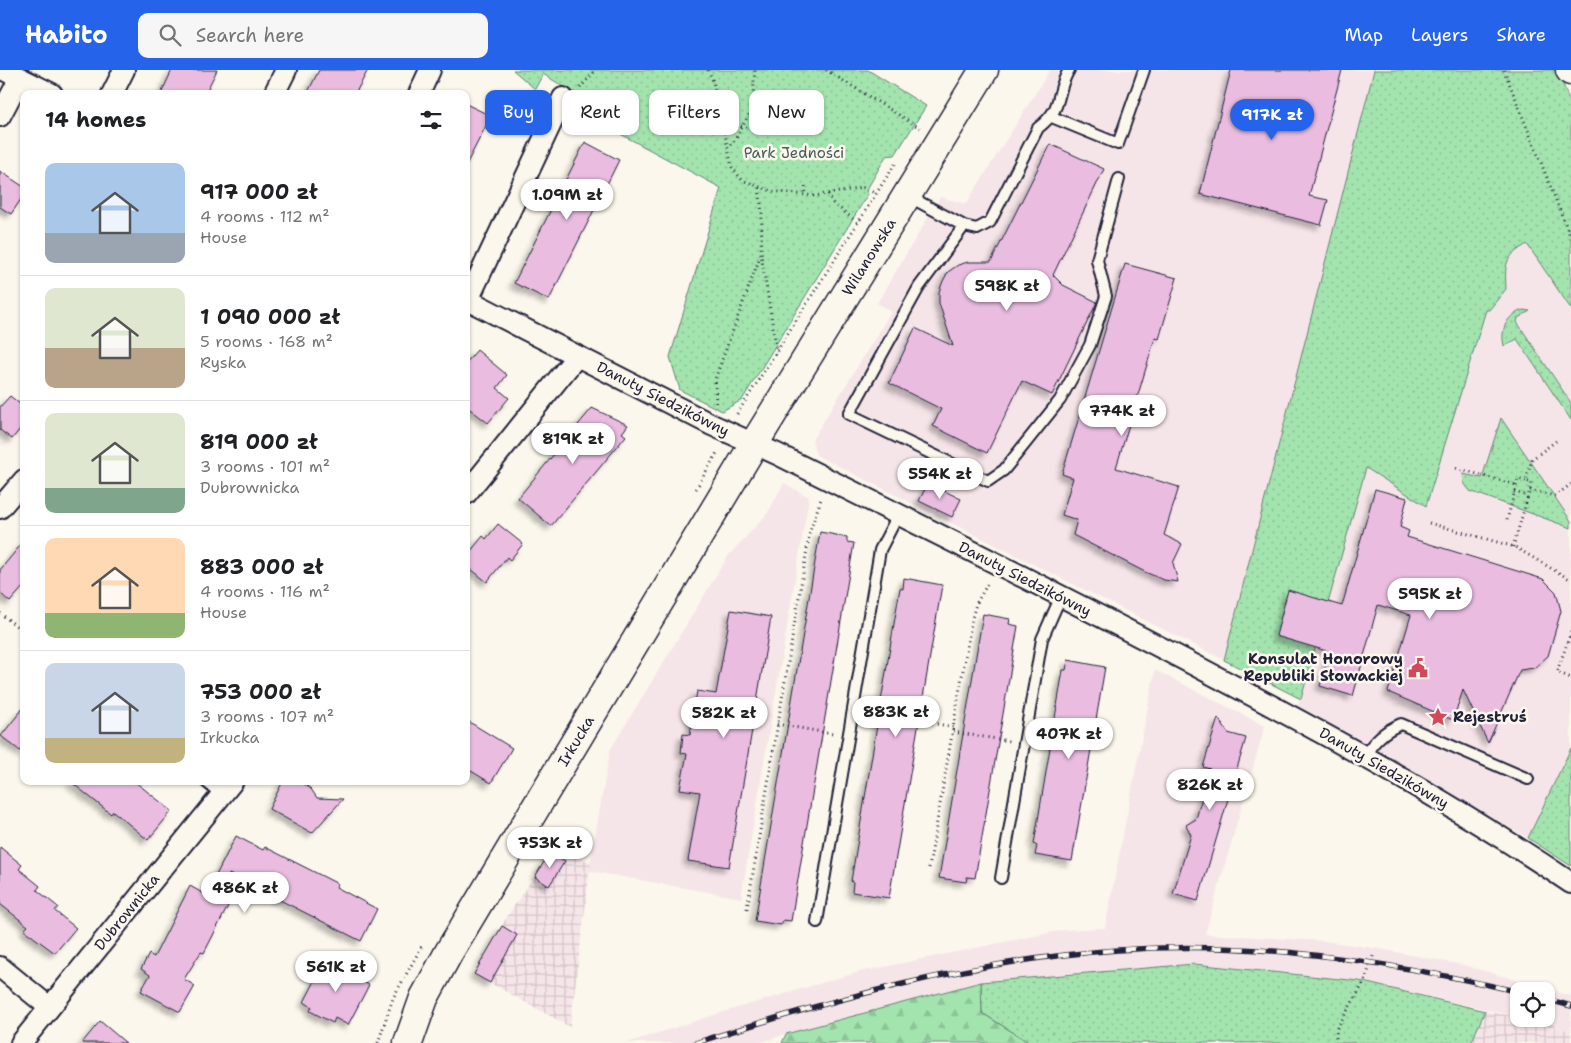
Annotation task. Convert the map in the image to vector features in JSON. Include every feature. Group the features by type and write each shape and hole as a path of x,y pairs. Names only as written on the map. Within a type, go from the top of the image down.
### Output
{"street":[{"path":"114,90 124,70"},
{"path":"276,90 286,70"},
{"path":"421,90 430,70"},
{"name":"Wilanowska","path":"754,444 984,70"},
{"path":"0,116 12,74 44,90"},
{"path":"470,293 562,100"},
{"name":"Danuty Siedzikówny","path":"470,301 712,425 1061,596 1365,755 1497,833 1571,883"},
{"path":"470,489 577,356"},
{"name":"Irkucka","path":"408,1043 424,998 449,952 754,444"},
{"path":"0,508 20,485"},
{"name":"Dubrownicka","path":"21,1043 227,788"},
{"path":"0,967 49,1007"}],"lane":[{"path":"907,196 964,226 977,229 990,222 1038,128 1052,117 1059,102 1062,81 1069,70"},
{"path":"1052,117 1118,144 1144,70"},
{"path":"964,226 919,287 849,414 988,481 1004,470 1060,400 1090,345 1106,296 1097,260 1119,179"},
{"path":"817,922 880,550 898,515"},
{"path":"1001,878 1044,631 1061,596"},
{"path":"1365,755 1375,740 1388,729 1401,724 1528,779"}],"path":[{"path":"708,70 713,81 729,146 732,167 742,180 759,188 806,195 828,194 863,188 875,193"},
{"path":"753,90 754,70"},
{"path":"826,70 920,128"},
{"path":"1504,70 1571,238"},
{"path":"729,146 735,140 749,114"},
{"path":"741,126 749,128"},
{"path":"734,418 896,162"},
{"path":"805,186 806,195"},
{"path":"759,188 762,213 761,254 777,352"},
{"path":"828,194 833,203 857,222"},
{"path":"716,404 715,379 761,254"},
{"path":"1526,481 1532,459 1556,441"},
{"path":"1456,468 1516,485"},
{"path":"1506,520 1518,479 1532,483 1513,547"},
{"path":"1530,490 1555,496 1571,484"},
{"path":"747,909 810,531 824,491"},
{"path":"1514,492 1528,496"},
{"path":"1429,523 1513,547 1571,580"},
{"path":"929,868 972,618 976,604 992,576"},
{"path":"0,614 20,629"},
{"path":"1571,632 1557,672 1571,678"},
{"path":"853,710 954,727"},
{"path":"777,724 849,737"},
{"path":"953,732 1024,744"},
{"path":"1335,1043 1337,1028 1365,981 1374,953"}],"shaded area":[{"path":"1050,70 1374,70 1224,660 816,455 812,440 891,312 877,303 940,197 966,204"},
{"path":"1522,192 1571,297 1571,748 1528,838 1296,707 1301,699 1366,468 1426,506"},
{"path":"784,483 809,497 741,898 589,871 610,750 728,556 767,514"},
{"path":"1155,670 1265,726 1205,934 1325,941 1380,949 1463,965 1524,982 1510,982 1510,1015 1359,981 1194,964 981,982 786,1034 760,1043 627,1043 723,1012 859,972 1063,930 1105,928"},
{"path":"553,848 591,862 570,1027 474,974 508,915"},
{"path":"1555,991 1571,996 1571,1032 1555,1026"},
{"path":"1485,1011 1510,1015 1510,1027 1555,1026 1571,1032 1571,1043 1471,1043"}],"green space":[{"name":"Park Jedności","path":"513,70 868,70 926,106 895,155 886,156 866,191 868,194 742,400 722,411 680,390 670,357 721,188 622,135 639,135 639,90 569,90 543,74 535,89"},
{"path":"1374,70 1557,70 1571,104 1571,309 1527,244 1514,253 1506,267 1506,289 1489,310 1486,310 1426,506 1366,468 1301,699 1224,660"},
{"path":"1523,310 1530,311 1518,318 1517,322 1571,403 1571,420 1517,339 1504,346 1503,334 1506,323 1513,315"},
{"path":"1501,418 1571,521 1571,528 1470,491 1464,483 1463,474 1482,478"},
{"path":"1571,748 1571,866 1528,838"},
{"path":"1194,964 1359,981 1485,1011 1471,1043 1030,1043 982,1013 981,982"},
{"path":"981,982 982,1013 1030,1043 782,1043 786,1034"}],"building":[{"path":"172,70 217,70 207,90 163,90"},
{"path":"319,70 368,70 357,90 309,90"},
{"path":"1231,70 1342,70 1309,196 1328,200 1321,225 1200,194"},
{"path":"470,106 485,113 485,128 470,157"},
{"path":"585,142 619,160 549,300 514,283"},
{"path":"1050,144 1104,169 1053,275 1063,285 1097,302 1052,395 1022,381 987,453 933,426 941,409 889,383 915,328 953,346 939,303 939,292 943,281 948,272 958,265 968,262 991,262"},
{"path":"0,171 20,184 20,201 11,214 0,207"},
{"path":"1125,264 1177,278 1159,339 1155,338 1116,468 1179,487 1164,535 1182,544 1173,563 1178,582 1164,580 1145,572 1073,535 1077,520 1062,515 1073,478 1062,474"},
{"path":"477,350 507,375 497,388 509,398 488,423 470,409 470,358"},
{"path":"10,396 20,404 20,429 12,439 0,430 0,407"},
{"path":"592,408 628,425 622,433 626,436 551,526 518,498"},
{"path":"928,483 961,499 952,517 919,501"},
{"path":"1375,489 1407,498 1400,527 1409,531 1407,537 1543,579 1556,592 1561,611 1548,656 1534,668 1520,670 1488,743 1463,690 1453,720 1388,692 1411,615 1378,605 1353,696 1320,686 1330,652 1276,636 1288,590 1342,606"},
{"path":"498,524 523,544 510,560 507,557 487,582 470,568 470,552 483,536 486,539"},
{"path":"820,532 847,537 847,542 854,543 791,921 783,920 781,925 755,921"},
{"path":"20,546 20,591 10,602 0,593 0,570"},
{"path":"904,578 942,585 889,898 852,892 853,883 851,881 900,588 903,589"},
{"path":"731,610 771,617 729,867 688,861 700,792 680,789 687,754 681,753 683,734 690,735 697,691 716,694"},
{"path":"983,614 1010,619 1009,624 1018,626 975,878 967,877 966,882 939,878"},
{"path":"1068,660 1105,667 1072,861 1035,855 1037,846 1034,844 1063,670 1066,670"},
{"path":"20,712 20,751 1,736"},
{"path":"1218,718 1228,733 1246,738 1198,901 1173,894 1191,835 1186,825 1196,819 1210,769 1203,767"},
{"path":"470,722 512,748 491,783 470,770"},
{"path":"75,785 139,785 172,811 148,840 113,811 111,814"},
{"path":"281,785 306,785 317,798 343,799 312,833 269,809"},
{"path":"236,836 263,850 265,847 338,884 336,887 377,909 361,941 274,897 277,891 248,876 245,882 229,874 228,906 204,953 201,952 184,979 195,986 180,1012 141,991 150,975 141,969 149,954 154,957 190,886 206,895"},
{"path":"0,847 22,865 19,869 40,886 37,890 58,907 55,911 76,928 55,953 24,930 28,926 0,904"},
{"path":"550,852 565,861 549,886 535,877"},
{"path":"502,926 517,935 490,983 474,974"},
{"path":"325,962 333,966 335,962 358,973 356,978 369,985 348,1025 335,1018 333,1023 310,1011 312,1007 304,1002"},
{"path":"100,1021 126,1043 82,1043"}],"railway":[{"path":"695,1043 799,1011 957,972 1064,955 1118,950 1219,948 1320,956 1370,962 1510,990"},
{"path":"1555,1002 1571,1006"}],"place":[{"name":"Konsulat Honorowy Republiki Słowackiej","path":"1418,668"},
{"name":"Rejestruś","path":"1438,717"}]}
